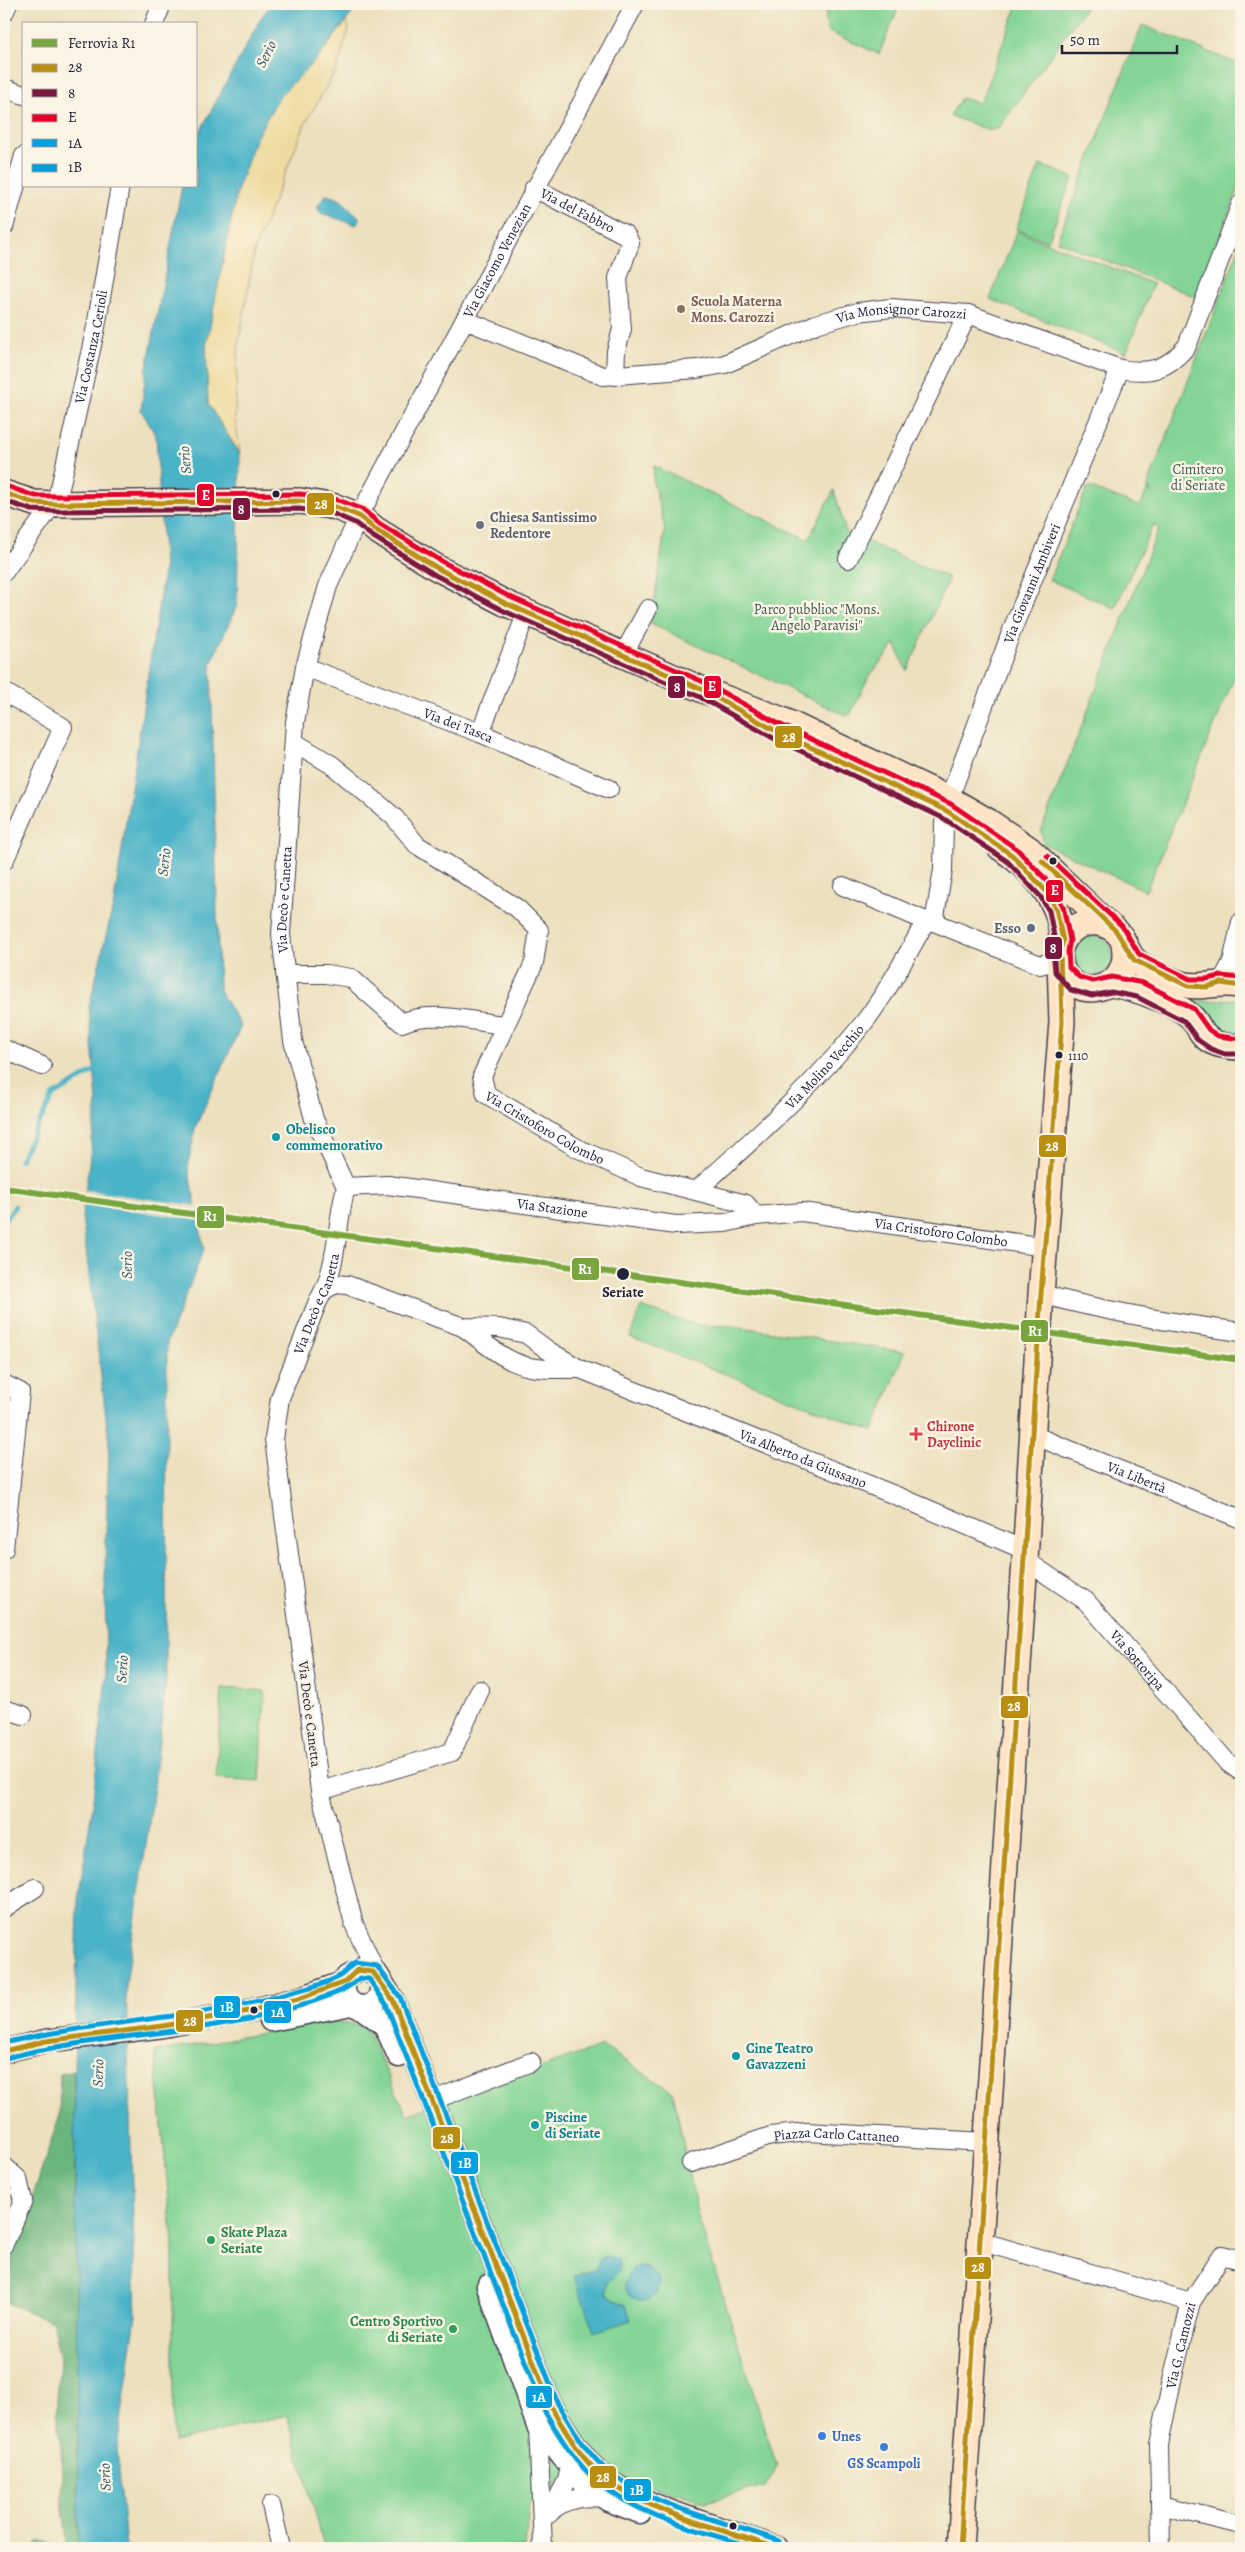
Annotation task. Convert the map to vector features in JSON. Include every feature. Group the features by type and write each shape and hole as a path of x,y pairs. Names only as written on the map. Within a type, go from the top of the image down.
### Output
{"main road":[{"path":"4,493 34,503 53,504 300,501 336,507 359,516 376,530 439,570 527,612 703,690 782,720 947,810 989,822 1029,848 1117,935 1134,960 1176,982 1188,986 1231,985"},
{"path":"703,690 776,731 947,811 1012,855 1046,891 1056,908 1061,951 1062,1022 1041,1294 1026,1554 960,2548"},
{"path":"1062,1022 1073,1006 1102,986 1120,976 1125,966 1126,955 1117,935 1099,923 1088,923 1078,926 1061,951 1068,978 1075,984 1102,986 1140,990 1189,1015 1204,1035 1215,1043 1241,1047"}],"street":[{"path":"4,13 8,4"},
{"path":"155,22 162,4"},
{"name":"Via Giacomo Venezian","path":"359,516 534,188 635,4"},
{"path":"4,88 22,94"},
{"path":"4,227 22,163"},
{"name":"Via Costanza Cerioli","path":"4,572 53,504 60,488 96,328 120,188"},
{"name":"Via del Fabbro","path":"534,188 626,235 630,243 618,278 622,329 616,351 615,376"},
{"name":"Via Monsignor Carozzi","path":"465,320 603,376 697,369 725,364 816,324 858,312 891,308 968,314 1120,369 1140,372 1162,367 1176,359 1187,346 1241,204"},
{"path":"848,559 968,314"},
{"name":"Via Giovanni Ambiveri","path":"947,810 1014,625 1120,369"},
{"name":"Via Decò e Canetta","path":"359,516 328,586 305,667 294,742 281,934 293,1041 314,1118 346,1187 339,1212 326,1289 318,1301 280,1398 274,1439 320,1791 354,1924 365,1978 393,2000 514,2313 523,2356 570,2466"},
{"path":"623,655 648,609"},
{"path":"480,733 527,612"},
{"name":"Via dei Tasca","path":"305,667 480,733 610,789"},
{"path":"4,692 63,727 4,861"},
{"name":"Via Cristoforo Colombo","path":"294,742 332,765 360,788 394,817 416,845 517,908 539,930 534,963 482,1076 486,1094 586,1152 641,1177 746,1204 756,1216 802,1212 1045,1247"},
{"name":"Via Molino Vecchio","path":"696,1191 759,1135 862,1024 930,922 943,870 947,810"},
{"path":"843,886 1040,965 1061,951"},
{"path":"1231,985 1232,962 1241,922"},
{"path":"286,974 326,974 351,978 402,1023 414,1017 444,1018 505,1026"},
{"path":"4,1049 42,1066"},
{"name":"Via Stazione","path":"346,1187 388,1185 676,1225 725,1223 756,1216"},
{"path":"326,1289 336,1284 346,1286 463,1326 499,1328 526,1334 549,1351 580,1369"},
{"path":"1041,1294 1079,1305 1182,1324 1241,1332"},
{"path":"463,1326 490,1347 515,1362 543,1368 580,1369"},
{"path":"490,1347 491,1338 499,1328"},
{"path":"543,1368 547,1362 549,1351"},
{"name":"Via Alberto da Giussano","path":"580,1369 902,1498 1015,1546 1026,1554"},
{"path":"4,1384 20,1392 4,1549"},
{"name":"Via Libertà","path":"1033,1435 1241,1519"},
{"name":"Via Sottoripa","path":"1026,1554 1086,1601 1226,1762 1241,1772"},
{"path":"320,1791 452,1752 480,1690"},
{"path":"4,1709 23,1715"},
{"path":"4,1908 35,1888"},
{"path":"365,1978 344,1994 357,2006 385,2025 392,2036 457,2202 538,2426 540,2502 544,2528 543,2548"},
{"path":"11,2050 166,2032 357,2006 368,2007 378,2000 382,1989 365,1978"},
{"path":"166,2032 298,1999 365,1978"},
{"path":"431,2101 531,2062"},
{"name":"Piazza Carlo Cattaneo","path":"691,2163 771,2136 807,2132 986,2142"},
{"path":"4,2166 18,2180 23,2201 7,2236"},
{"name":"Via G. Camozzi","path":"979,2241 1190,2302 1159,2445 1161,2548"},
{"path":"1190,2302 1222,2255 1241,2260"},
{"path":"514,2313 550,2407 593,2467 612,2484 653,2503 776,2548"},
{"path":"538,2426 586,2484 608,2500"},
{"path":"544,2528 550,2511 568,2476 570,2466"},
{"path":"550,2511 573,2499 591,2496 608,2500 680,2526 716,2526"},
{"path":"271,2505 281,2548"},
{"path":"1160,2505 1241,2525"}],"green space":[{"path":"825,4 900,4 879,54 827,31"},
{"path":"1018,4 1088,4 998,129 989,130 950,116 961,98 980,103"},
{"path":"1142,25 1241,65 1241,183 1196,297 1057,241"},
{"path":"1040,165 1073,177 1048,241 1016,229"},
{"path":"1017,231 1153,284 1126,353 990,299"},
{"name":"Cimitero di Seriate","path":"1241,243 1241,661 1146,891 1044,844 1041,831 1159,527 1153,525 1115,608 1049,580 1087,488 1089,487 1140,507 1148,488 1151,493 1148,485"},
{"name":"Parco pubblioc \"Mons. Angelo Paravisi\"","path":"654,466 808,540 834,490 846,532 949,578 907,671 895,644 868,678 850,715 845,715 651,624 665,529 653,482"},
{"path":"1093,936 1107,942 1113,956 1107,970 1093,976 1079,970 1073,956 1079,942"},
{"path":"1135,971 1176,993 1194,999 1203,1001 1231,999 1241,1001 1241,1033 1225,1037 1132,977"},
{"path":"641,1307 696,1325 733,1326 905,1352 873,1431 630,1337"},
{"path":"222,1688 265,1691 260,1781 216,1778"},
{"name":"Centro Sportivo di Seriate","path":"333,2021 365,2026 407,2115 602,2046 673,2092 698,2217 777,2467 765,2487 704,2501 580,2465 529,2504 525,2548 325,2548 287,2415 173,2442 173,2243 155,2052"},
{"path":"74,2071 79,2548 37,2548 37,2542 41,2541 63,2546 67,2545 62,2498 61,2439 56,2413 60,2359 52,2321 4,2302 4,2268 30,2205 59,2117 60,2074"}],"sand":[{"path":"347,21 349,29 337,68 305,124 255,248 238,348 235,417 240,454 208,404 206,346 237,191 256,138 280,95 317,59"}],"water":[{"name":"Serio","path":"271,4 359,4 317,59 280,95 256,138 237,191 206,346 208,404 240,454 237,605 211,664 219,990 241,1026 195,1128 188,1167 204,1249 167,1343 166,1683 151,1810 126,1984 136,2316 117,2448 126,2548 79,2548 74,2071 78,1900 92,1810 106,1676 105,1565 109,1443 82,1216 97,1102 89,1007 114,902 164,569 156,436 141,410 146,373 182,188 198,188 198,135 261,18"},
{"path":"326,195 340,199 360,218 356,225 321,213 317,207"},
{"path":"606,2256 618,2260 619,2268 617,2273 607,2283 606,2292 613,2299 626,2305 631,2320 594,2332 574,2276 596,2269 600,2259"},
{"path":"642,2267 649,2268 654,2272 658,2277 658,2291 654,2296 649,2300 642,2301 635,2300 630,2296 626,2291 625,2284 626,2277 630,2272 635,2268"}],"pier":[{"path":"83,1190 198,1206 201,1220 81,1203"}],"waterway":[{"path":"20,1160 53,1096 99,1068"},
{"path":"4,1221 15,1206"}],"rail line":[{"name":"R1","path":"4,1188 1241,1360"}],"transit line":[{"name":"E","path":"6,486 35,496 301,494 338,500 362,509 380,524 443,562 508,596 706,683 779,724 951,804 1017,849 1052,886 1063,906 1070,940 1068,951 1069,967 1079,977 1093,981 1112,977 1143,983 1194,1009 1209,1030 1218,1036 1241,1039"},
{"name":"28","path":"4,493 34,503 53,504 300,501 336,507 359,516 376,530 439,569 505,603 703,690 776,731 947,811 1012,855 1046,891 1056,908 1063,941 1060,950 1062,1022 1041,1294 960,2548"},
{"name":"8","path":"4,501 32,510 53,511 299,509 334,514 355,523 372,536 435,575 502,610 700,697 773,738 943,818 1007,861 1040,896 1049,911 1055,941 1053,950 1055,972 1071,990 1092,996 1111,992 1137,997 1184,1021 1198,1040 1211,1049 1225,1054 1241,1054"},
{"name":"E","path":"1047,856 1122,926 1139,954 1190,979 1206,979 1221,976 1241,978"},
{"name":"28","path":"1042,861 1116,931 1134,960 1188,986 1207,987 1221,983 1241,986"},
{"name":"1B","path":"4,2043 72,2030 208,2011 276,1997 335,1979 355,1963 377,1966 400,1997 558,2404 580,2439 608,2471 645,2494 667,2504 779,2541"},
{"name":"28","path":"4,2051 46,2041 163,2026 254,2010 298,1999 345,1982 357,1970 373,1972 393,2000 551,2407 574,2445 603,2477 641,2500 663,2510 776,2548"},
{"name":"1A","path":"6,2058 81,2043 251,2019 284,2011 329,1996 345,1989 360,1978 369,1979 386,2004 544,2410 562,2440 575,2458 599,2483 634,2506 694,2529 755,2548"}],"place":[{"name":"Scuola Materna Mons. Carozzi","path":"681,309"},
{"name":"Chiesa Santissimo Redentore","path":"480,525"},
{"name":"Esso","path":"1031,928"},
{"name":"1110","path":"1059,1055"},
{"name":"Obelisco commemorativo","path":"276,1137"},
{"name":"Seriate","path":"623,1274"},
{"name":"Chirone Dayclinic","path":"916,1434"},
{"name":"Cine Teatro Gavazzeni","path":"736,2056"},
{"name":"Piscine di Seriate","path":"535,2125"},
{"name":"Skate Plaza Seriate","path":"211,2240"},
{"name":"Centro Sportivo di Seriate","path":"453,2329"},
{"name":"Unes","path":"822,2436"},
{"name":"GS Scampoli","path":"884,2447"}]}
